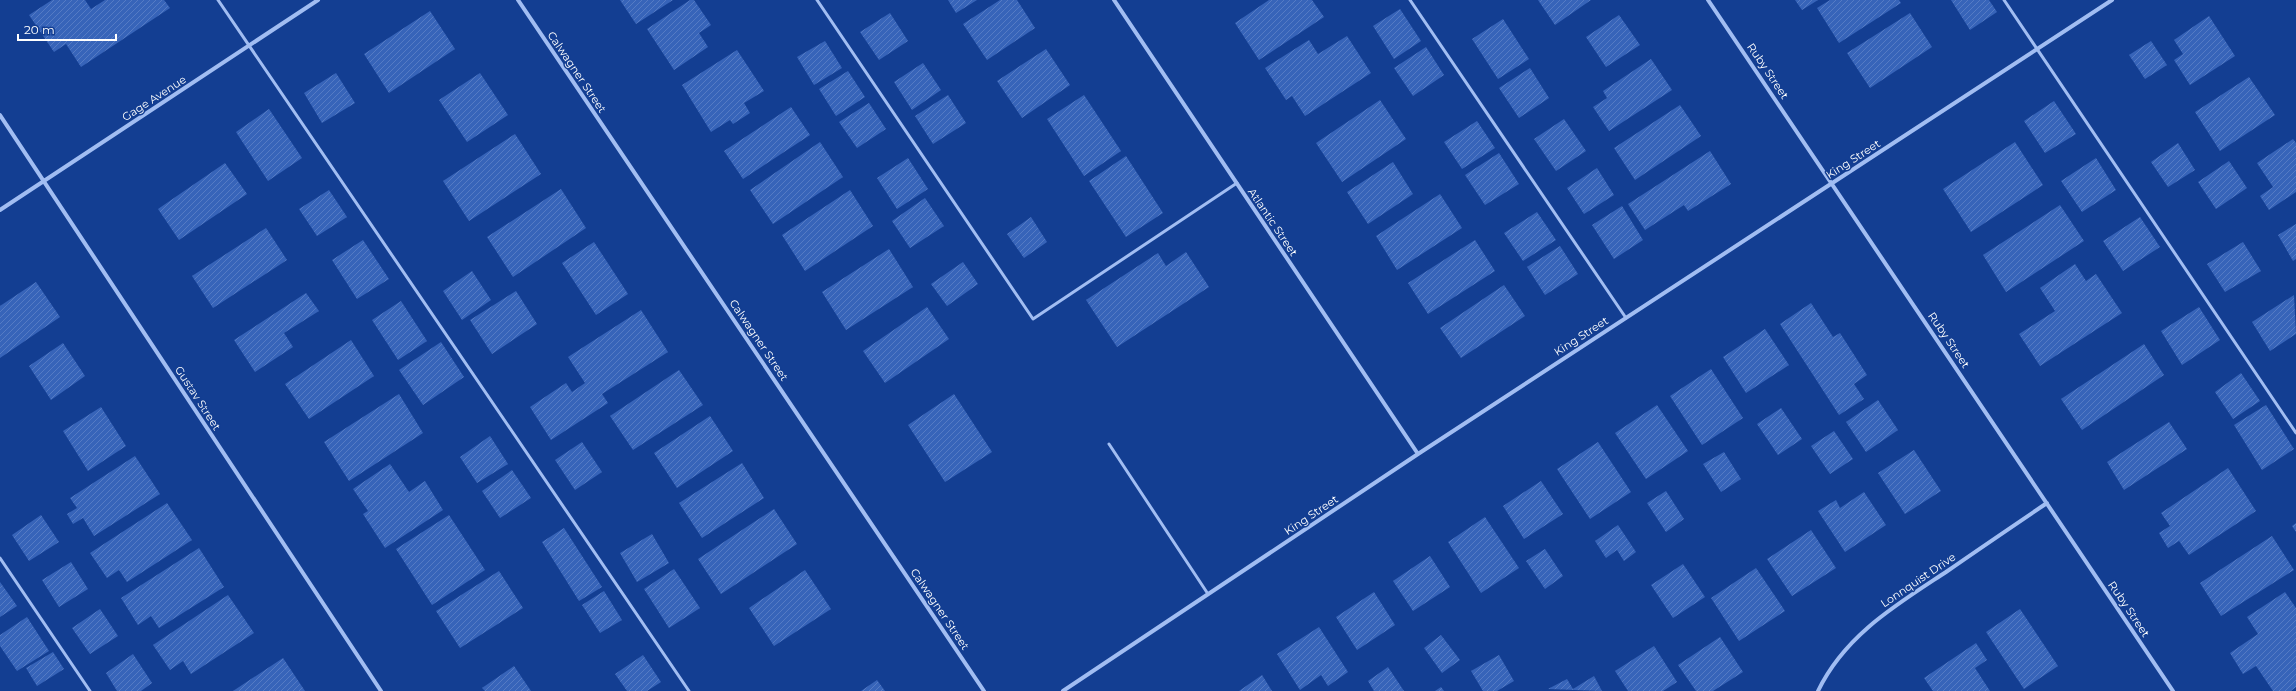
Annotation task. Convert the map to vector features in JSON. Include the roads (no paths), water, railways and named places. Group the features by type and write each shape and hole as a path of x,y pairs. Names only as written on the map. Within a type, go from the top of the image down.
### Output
{"street":[{"name":"Gage Avenue","path":"0,210 318,0"},
{"name":"Calwagner Street","path":"518,0 984,691"},
{"name":"Atlantic Street","path":"1114,0 1418,454"},
{"name":"Ruby Street","path":"1708,0 1833,183 2173,691"},
{"name":"King Street","path":"1063,691 1418,454 2112,0"},
{"name":"Gustav Street","path":"0,115 381,691"},
{"name":"Lonnquist Drive","path":"1818,691 1825,677 1852,641 1883,614 2047,504"}],"lane":[{"path":"218,0 689,691"},
{"path":"817,0 1033,319 1237,183"},
{"path":"1410,0 1626,318"},
{"path":"2004,0 2296,433"},
{"path":"1109,444 1208,594"},
{"path":"0,558 90,691"}]}
